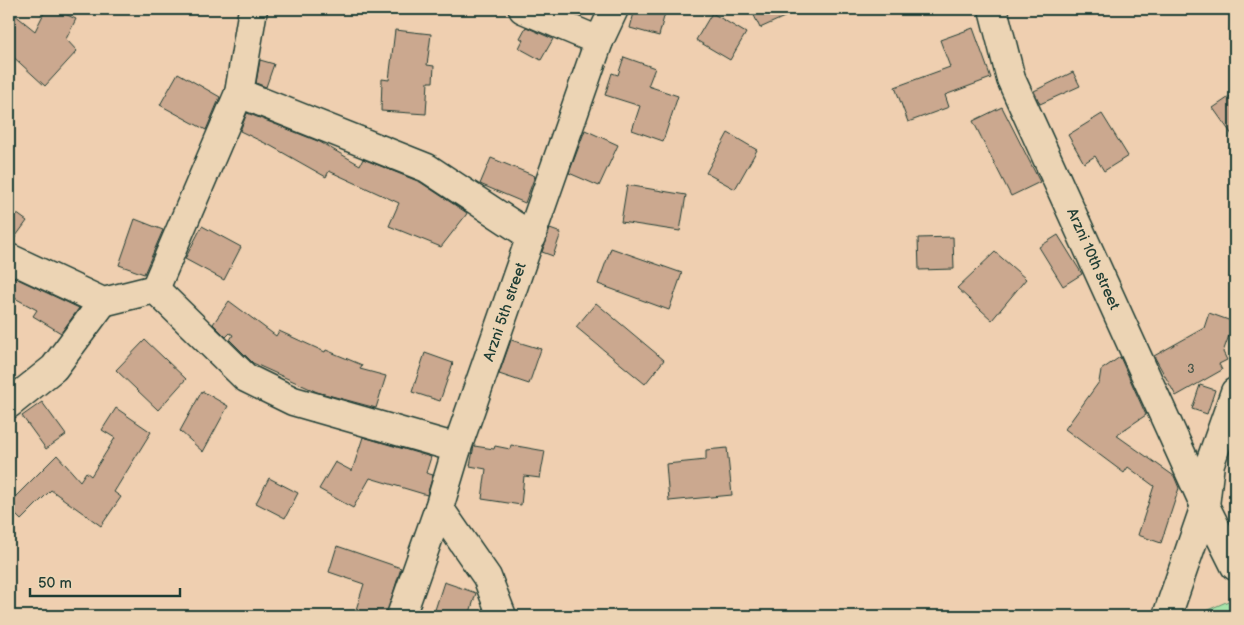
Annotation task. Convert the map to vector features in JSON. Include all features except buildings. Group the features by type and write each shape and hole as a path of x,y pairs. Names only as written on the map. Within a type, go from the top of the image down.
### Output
{"street":[{"path":"155,289 239,93 253,9"},
{"path":"523,9 599,41"},
{"name":"Arzni 5th street","path":"401,616 599,41 614,9"},
{"name":"Arzni 10th street","path":"993,9 1012,79 1205,506 1235,566"},
{"path":"239,93 427,168 532,237"},
{"path":"9,258 103,302 155,289"},
{"path":"155,289 246,378 292,401 458,448"},
{"path":"9,404 54,368 103,302"},
{"path":"1167,616 1205,506 1210,463 1235,392"},
{"path":"439,508 487,577 502,616"}],"green space":[{"path":"1233,599 1235,603 1235,616 1194,616"}]}
